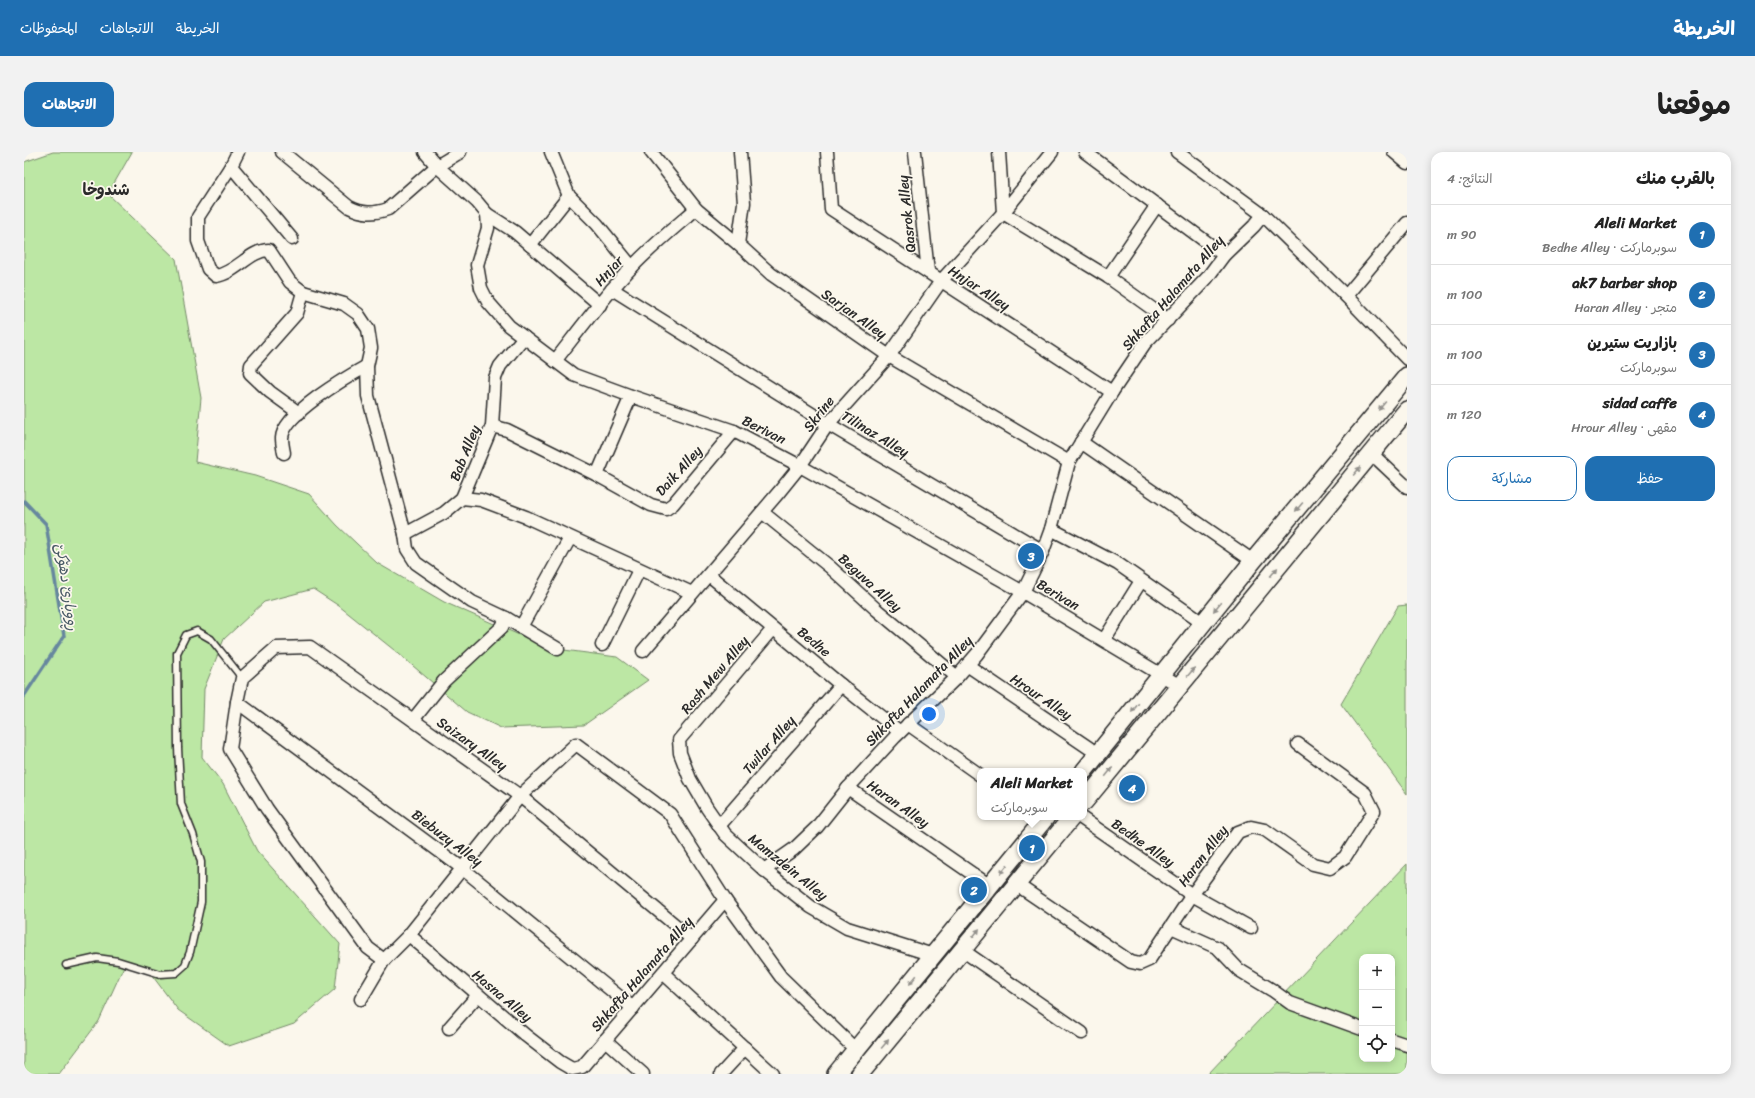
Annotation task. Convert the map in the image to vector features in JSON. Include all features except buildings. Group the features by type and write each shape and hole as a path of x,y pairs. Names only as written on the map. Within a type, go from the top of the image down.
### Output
{"street":[{"path":"238,152 231,166 198,217 198,240 208,269 216,276 225,275 262,250 270,250 290,282 303,292 344,304 358,314 368,329 371,348 367,366 368,396 405,534 407,549 416,564 472,602 506,618 558,649"},
{"path":"282,152 349,207 368,214 378,213 388,209 437,166 460,152"},
{"path":"425,152 437,166 477,202 487,214 515,232 600,305"},
{"path":"551,152 569,196 597,224 632,267"},
{"name":"Sarjan Alley","path":"652,152 696,209 771,274 889,356 1069,462"},
{"path":"738,244 744,203 740,152"},
{"name":"Hnjar Alley","path":"827,152 831,208 1112,392"},
{"name":"Qasrok Alley","path":"915,152 928,272"},
{"path":"999,152 1003,213 1108,277 1168,320"},
{"name":"Skrine","path":"643,651 800,466 828,424 889,356 941,281 1003,213 1052,152"},
{"path":"1085,152 1224,255"},
{"path":"1177,152 1263,215 1346,296 1407,359"},
{"path":"1394,152 1407,163"},
{"path":"231,166 292,239"},
{"path":"530,245 569,196"},
{"path":"1108,277 1156,205"},
{"name":"Hnjar","path":"555,361 612,289 632,267 660,239 696,209"},
{"name":"Berivan","path":"487,214 488,228 477,265 481,288 488,302 509,326 574,375 734,431 800,466 1023,592 1180,686"},
{"name":"Shkafta Halamata Alley","path":"764,870 794,849 817,827 848,788 904,728 957,677 977,654 1023,592 1043,551 1051,529 1069,462 1112,392 1145,343 1207,278 1224,255 1263,215"},
{"path":"1346,296 1407,223"},
{"name":"Tilinaz Alley","path":"612,289 828,424 1043,551"},
{"path":"299,414 270,392 250,372 251,365 297,313 303,292"},
{"name":"Bab Alley","path":"405,534 444,513 462,498 492,426 495,378 500,366 524,337"},
{"path":"284,453 282,437 288,423 343,378 367,366"},
{"path":"1086,768 1253,562 1407,376"},
{"path":"597,475 631,396"},
{"path":"1087,798 1407,410"},
{"name":"Daik Alley","path":"492,426 507,430 597,475 651,505 666,509 673,504 734,431"},
{"path":"1081,442 1253,562"},
{"path":"1372,454 1407,487"},
{"path":"462,498 481,500 526,517 692,593"},
{"name":"Beguva Alley","path":"762,512 830,567 877,610 957,677"},
{"path":"1051,529 1118,564 1204,624"},
{"path":"521,627 570,538"},
{"path":"602,645 639,570"},
{"name":"Bedhe","path":"709,574 841,685 904,728"},
{"path":"1104,640 1142,581"},
{"path":"413,720 444,681 502,627 506,618"},
{"name":"Rash Mew Alley","path":"679,740 774,628"},
{"name":"Saizary Alley","path":"242,678 276,648 310,647 520,796 692,939"},
{"name":"Hrour Alley","path":"967,665 1098,754"},
{"path":"242,678 230,749 267,809 368,948 384,960"},
{"name":"Twilar Alley","path":"719,826 841,685"},
{"name":"Biebuzy Alley","path":"237,702 462,868 633,1008"},
{"path":"904,728 977,773"},
{"name":"Mamzdein Alley","path":"679,740 680,753 690,779 724,834 764,870 811,907 847,928 933,955"},
{"path":"361,999 384,960 409,935 520,796 576,744 670,814 725,900 781,977 856,1050"},
{"name":"Haran Alley","path":"1016,884 1131,962 1140,964 1149,960 1192,895 1238,832 1251,827 1265,830 1312,864 1330,868 1344,857 1374,811 1365,793 1298,744"},
{"name":"Haran Alley","path":"848,788 990,886"},
{"path":"836,1074 1042,820"},
{"path":"860,1074 1069,820"},
{"name":"Bedhe Alley","path":"1084,820 1192,895 1251,928"},
{"name":"Shkafta Halamata Alley","path":"582,1067 725,900"},
{"path":"1171,927 1218,948 1239,970 1290,1003 1359,1028"},
{"name":"Hasna Alley","path":"409,935 478,995 560,1062 572,1069 582,1067"},
{"path":"962,950 1082,1034"},
{"path":"663,973 773,1074"},
{"path":"449,1028 478,995"},
{"path":"605,1040 643,1074"},
{"path":"1395,1041 1407,1045"},
{"path":"721,1074 745,1048"}],"lane":[{"path":"66,965 97,958 118,961 160,974 176,973 185,965 190,952 201,902 201,862 193,834 181,804 178,748 177,652 186,635 197,631 211,639 242,678"}],"green space":[{"path":"53,152 132,152 108,194 176,259 201,398 195,462 255,476 309,494 337,525 377,563 444,602 549,648 617,657 648,680 584,725 501,728 467,712 399,654 339,606 313,589 264,602 224,639 204,689 202,757 223,784 257,851 340,944 335,989 294,1024 229,1046 178,1010 148,970 124,966 99,1021 59,1074 24,1074 24,162"},
{"path":"1407,605 1407,794 1341,704 1398,606"},
{"path":"1407,864 1407,1074 1208,1074"}],"waterway":[{"name":"ڕووبارێ دهۆكێ","path":"24,501 46,524 64,636 24,696"}],"place":[{"name":"بازاريت ستيرين","path":"1031,556"},
{"name":"sidad caffe","path":"1132,788"},
{"name":"Aleli Market","path":"1032,848"},
{"name":"ak7 barber shop","path":"974,890"}],"district":[{"name":"شندوخا","path":"106,189"}]}
